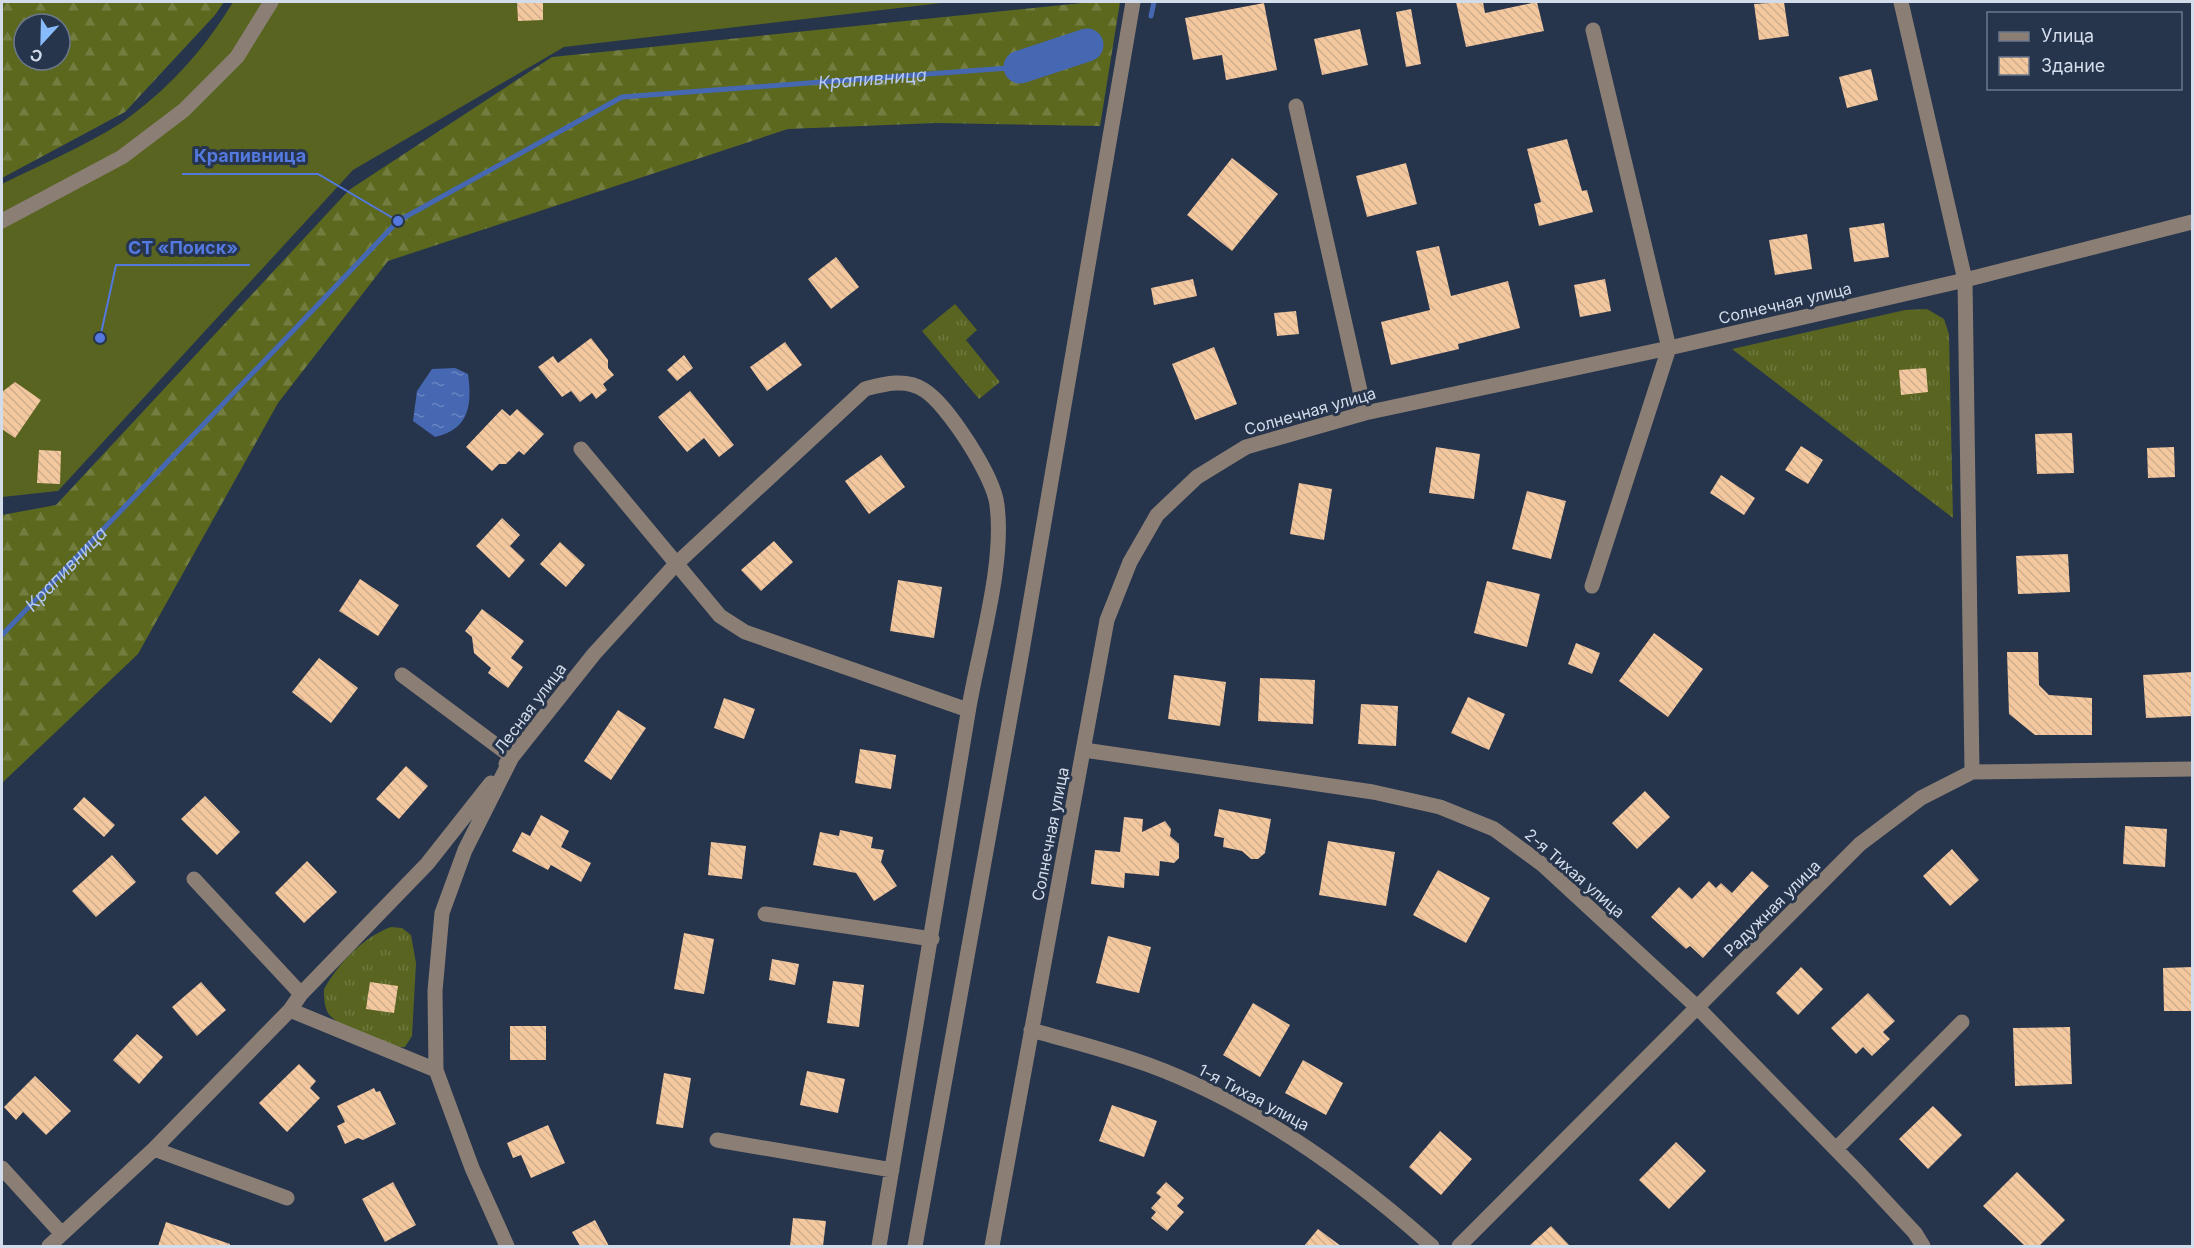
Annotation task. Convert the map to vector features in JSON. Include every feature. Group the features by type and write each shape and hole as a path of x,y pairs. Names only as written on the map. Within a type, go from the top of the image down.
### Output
{"street":[{"path":"2,221 122,157 184,110 237,57 271,2"},
{"path":"915,1246 1024,640 1133,2"},
{"path":"1901,2 1965,280 1972,772"},
{"path":"1592,586 1669,348 1593,30"},
{"path":"1296,106 1365,413"},
{"name":"Солнечная улица","path":"992,1246 1107,620 1130,562 1157,515 1197,477 1246,447 1365,413 1669,348 1965,280 2193,222"},
{"name":"Лесная улица","path":"507,1246 472,1168 436,1070 435,992 442,913 465,850 512,757 594,654 675,565 865,389 894,381 923,389 947,410 988,478 997,502 1000,541 969,710"},
{"path":"581,449 675,565 720,616 745,632 969,710 879,1246"},
{"path":"50,1246 154,1149 290,1011 301,994 427,864 512,757 402,675"},
{"name":"2-я Тихая улица","path":"1084,750 1372,792 1440,807 1494,829 1543,865 1698,1008 1836,1149 1915,1233 1923,1246"},
{"name":"Радужная улица","path":"1459,1246 1860,844 1921,798 1972,772 2193,769"},
{"path":"194,879 301,994"},
{"path":"765,914 932,939"},
{"path":"290,1011 436,1070"},
{"path":"1836,1149 1962,1022"},
{"name":"1-я Тихая улица","path":"1031,1030 1151,1066 1226,1100 1301,1142 1383,1202 1432,1246"},
{"path":"717,1140 892,1170"},
{"path":"154,1149 287,1198"},
{"path":"2,1168 62,1234"}],"green space":[{"path":"2,2 224,2 215,15 125,112 2,178"},
{"path":"233,2 950,2 564,47 353,170 58,491 2,497 2,184 93,140 138,111 197,53"},
{"path":"1092,2 1120,2 1100,126 936,123 788,129 388,261 278,403 138,654 2,783 2,515 56,505 349,190 552,57"},
{"path":"955,304 977,330 966,340 1000,382 979,399 922,331"},
{"path":"1927,309 1944,319 1949,334 1953,518 1732,349 1905,310"},
{"path":"391,927 402,928 411,935 416,963 412,1036 405,1047 376,1041 352,1030 333,1019 324,1001 324,989 344,961 361,944"}],"water":[{"path":"455,368 468,374 469,405 462,421 455,428 435,437 413,421 417,391 432,369"}],"building":[{"path":"517,2 543,2 543,20 518,21"},
{"path":"1456,2 1483,2 1485,13 1537,2 1544,31 1466,47"},
{"path":"1784,2 1789,36 1759,40 1754,4"},
{"path":"1264,3 1277,70 1226,80 1222,55 1193,60 1185,18"},
{"path":"1411,9 1421,64 1406,67 1396,12"},
{"path":"1360,29 1368,65 1322,75 1314,39"},
{"path":"1871,69 1878,100 1847,108 1839,77"},
{"path":"1567,139 1582,191 1587,190 1593,212 1539,226 1534,204 1541,202 1527,149"},
{"path":"1232,158 1278,194 1232,251 1187,215"},
{"path":"1406,163 1417,204 1367,217 1356,176"},
{"path":"1884,223 1889,257 1854,262 1849,228"},
{"path":"1807,234 1812,269 1775,275 1769,240"},
{"path":"1439,246 1451,296 1508,281 1520,328 1458,344 1459,349 1391,365 1381,322 1430,310 1416,251"},
{"path":"836,257 859,287 831,309 808,279"},
{"path":"1193,279 1197,296 1154,305 1151,288"},
{"path":"1605,279 1611,311 1580,317 1574,285"},
{"path":"1296,311 1299,334 1277,336 1274,313"},
{"path":"591,338 608,360 608,368 614,375 603,384 607,390 596,399 592,393 580,402 571,391 562,397 538,367 553,356 558,363"},
{"path":"785,342 802,365 767,391 750,367"},
{"path":"1214,347 1237,404 1195,420 1172,364"},
{"path":"684,355 693,368 677,381 667,370"},
{"path":"1926,368 1928,392 1901,395 1899,370"},
{"path":"15,382 41,400 15,438 2,429 2,392"},
{"path":"690,391 734,445 719,457 704,438 687,452 658,417"},
{"path":"502,409 510,416 517,409 544,434 524,455 519,451 506,464 499,464 492,471 466,447"},
{"path":"2072,433 2074,473 2037,474 2035,434"},
{"path":"1801,446 1823,460 1808,484 1785,470"},
{"path":"1436,447 1480,454 1474,499 1429,493"},
{"path":"2174,447 2175,477 2148,478 2147,448"},
{"path":"39,450 61,451 60,484 37,483"},
{"path":"881,455 905,487 869,514 845,481"},
{"path":"1721,475 1755,498 1744,515 1710,493"},
{"path":"1299,483 1332,489 1324,540 1290,534"},
{"path":"1527,491 1566,501 1551,559 1512,549"},
{"path":"502,518 520,535 510,546 525,560 509,578 476,546"},
{"path":"774,541 793,562 761,591 741,570"},
{"path":"560,542 585,565 566,587 540,564"},
{"path":"2068,554 2070,592 2018,594 2016,556"},
{"path":"360,579 399,605 378,636 339,611"},
{"path":"898,580 942,587 934,638 890,631"},
{"path":"1487,581 1540,594 1527,647 1474,633"},
{"path":"482,609 524,641 511,658 523,667 508,688 488,673 491,668 474,653 472,637 465,631"},
{"path":"1654,633 1703,669 1668,717 1619,681"},
{"path":"1576,643 1600,653 1592,674 1568,664"},
{"path":"2007,652 2038,652 2039,685 2049,695 2092,698 2092,735 2035,735 2009,714"},
{"path":"319,658 358,688 331,723 292,692"},
{"path":"2193,672 2193,716 2146,718 2143,675"},
{"path":"1174,675 1226,682 1220,726 1168,719"},
{"path":"1260,678 1315,680 1313,724 1258,721"},
{"path":"1468,697 1505,714 1489,750 1451,733"},
{"path":"724,698 755,709 744,739 714,728"},
{"path":"1361,704 1398,706 1396,746 1358,744"},
{"path":"618,710 646,728 611,780 584,761"},
{"path":"860,749 896,755 891,789 855,783"},
{"path":"406,766 428,786 399,819 376,799"},
{"path":"1645,791 1670,817 1637,849 1612,823"},
{"path":"205,796 240,832 217,855 181,819"},
{"path":"84,797 115,825 104,837 73,809"},
{"path":"1219,809 1271,819 1265,853 1258,859 1251,859 1242,851 1223,847 1224,838 1214,836"},
{"path":"541,815 569,831 561,847 591,863 581,882 551,865 548,870 512,851 522,832 530,836"},
{"path":"1124,817 1143,819 1142,832 1165,821 1171,829 1170,836 1179,844 1179,858 1174,863 1160,861 1159,876 1125,873 1124,888 1091,884 1095,850 1120,852"},
{"path":"2125,826 2167,829 2165,867 2123,864"},
{"path":"840,830 873,837 871,848 884,850 881,862 897,886 874,901 856,873 813,865 820,832 839,836"},
{"path":"1328,841 1395,852 1386,906 1319,895"},
{"path":"711,842 746,846 742,879 708,875"},
{"path":"1952,849 1979,880 1950,906 1923,876"},
{"path":"112,855 136,882 96,917 72,891"},
{"path":"307,861 337,892 304,923 275,893"},
{"path":"1438,870 1490,898 1466,943 1413,915"},
{"path":"1752,871 1769,886 1703,958 1690,946 1686,949 1651,917 1679,887 1692,899 1709,881 1716,888 1721,883 1732,893"},
{"path":"684,933 714,939 704,994 674,989"},
{"path":"1108,936 1151,947 1139,993 1096,983"},
{"path":"772,959 799,964 795,985 769,980"},
{"path":"1801,967 1823,989 1798,1015 1776,993"},
{"path":"2193,967 2193,1011 2164,1011 2163,968"},
{"path":"833,981 864,985 859,1027 827,1023"},
{"path":"201,982 226,1010 197,1036 172,1007"},
{"path":"370,982 398,986 394,1013 366,1009"},
{"path":"1868,993 1895,1021 1883,1032 1890,1039 1872,1056 1863,1047 1856,1054 1831,1028"},
{"path":"1253,1003 1290,1025 1260,1077 1223,1055"},
{"path":"510,1026 546,1026 546,1060 510,1060"},
{"path":"2070,1027 2072,1084 2015,1086 2013,1028"},
{"path":"137,1034 163,1057 139,1084 113,1060"},
{"path":"1303,1060 1343,1083 1326,1115 1285,1093"},
{"path":"299,1064 316,1081 310,1088 320,1098 287,1132 259,1103"},
{"path":"807,1071 845,1079 838,1113 800,1105"},
{"path":"664,1073 691,1078 683,1128 656,1124"},
{"path":"35,1076 71,1111 46,1135 23,1112 16,1120 4,1107"},
{"path":"374,1088 376,1092 380,1091 396,1124 363,1140 358,1138 345,1144 337,1126 345,1122 337,1106"},
{"path":"1112,1105 1157,1121 1144,1157 1099,1141"},
{"path":"1933,1106 1962,1135 1928,1169 1899,1139"},
{"path":"548,1125 565,1163 531,1178 521,1155 513,1158 507,1143"},
{"path":"1440,1131 1472,1159 1441,1195 1409,1167"},
{"path":"1676,1142 1706,1171 1669,1209 1639,1180"},
{"path":"2017,1172 2065,1220 2039,1246 2025,1246 1983,1206"},
{"path":"393,1182 416,1225 385,1242 362,1199"},
{"path":"1166,1182 1184,1198 1177,1206 1184,1212 1167,1231 1151,1218 1156,1212 1151,1208 1161,1197 1156,1193"},
{"path":"793,1218 826,1221 823,1246 790,1246"},
{"path":"595,1220 609,1246 580,1246 572,1232"},
{"path":"166,1222 230,1244 230,1246 158,1246"},
{"path":"1551,1226 1570,1246 1529,1246"},
{"path":"1318,1229 1341,1246 1304,1246"}],"waterway":[{"name":"Крапивница","path":"1151,16 1154,2"},
{"name":"Крапивница","path":"1020,67 1087,45"},
{"name":"Крапивница","path":"2,635 398,221 622,97 1020,67"}],"place":[{"name":"Крапивница","path":"398,221"},
{"name":"СТ «Поиск»","path":"100,338"}]}
